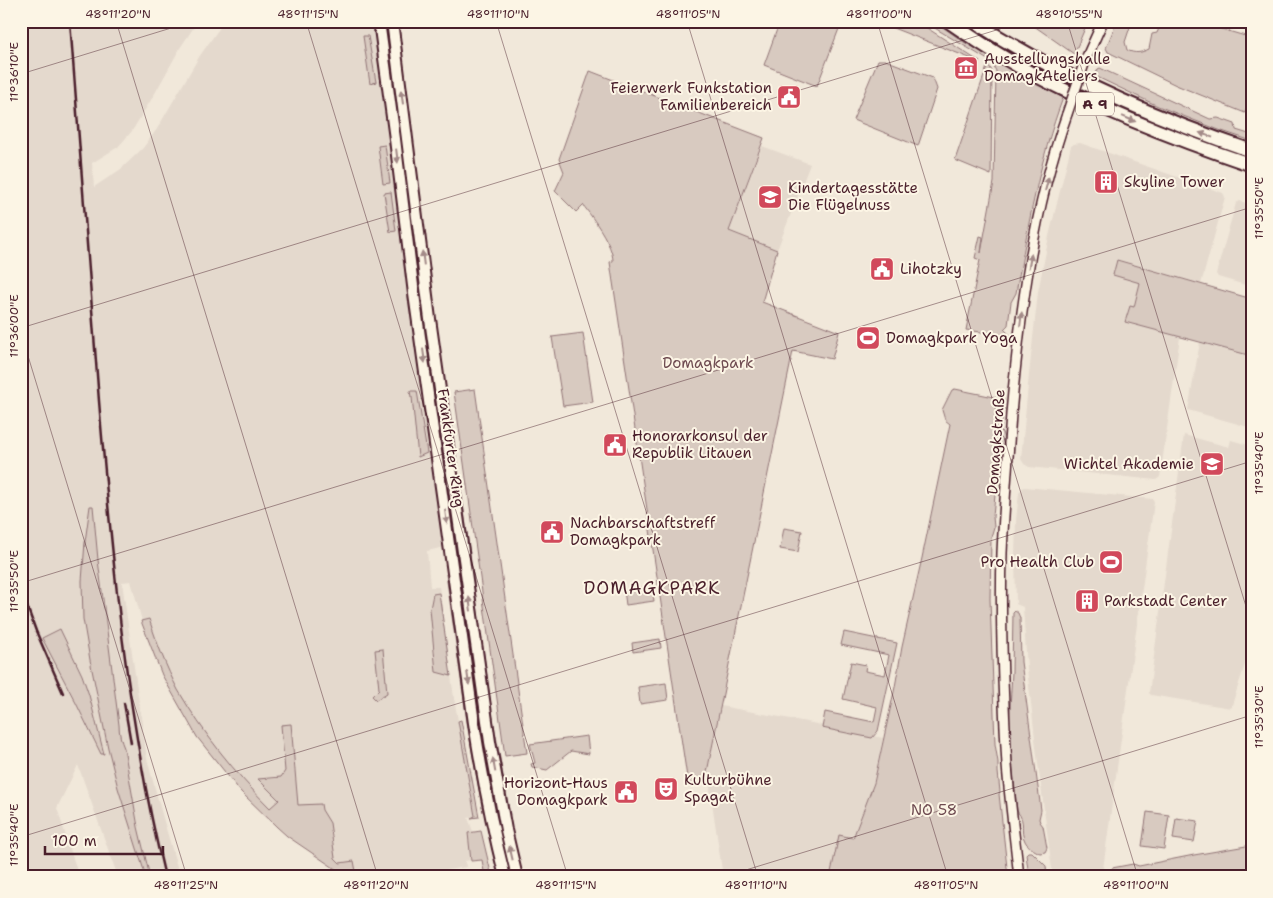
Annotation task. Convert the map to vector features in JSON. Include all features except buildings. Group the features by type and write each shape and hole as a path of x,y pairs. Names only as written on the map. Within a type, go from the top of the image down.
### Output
{"highway":[{"name":"A 9","path":"948,21 983,45 1029,72 1086,100 1127,119 1252,165"},
{"name":"A 9","path":"973,21 998,37 1091,87 1167,120 1252,151"}],"main road":[{"name":"Frankfurter Ring","path":"379,21 414,294 481,771 490,818 505,877"},
{"name":"Frankfurter Ring","path":"392,21 430,314 486,717 504,822 517,877"}],"street":[{"name":"Domagkstraße","path":"1019,877 1007,766 1002,605 1006,476 1014,382 1024,290 1044,192 1066,114 1087,57 1103,21"}],"shaded area":[{"path":"21,21 198,21 180,48 132,131 118,147 92,163 94,187 121,169 143,148 157,129 199,57 223,23 227,21 376,21 445,547 427,551 430,587 439,587 454,698 475,816 468,818 483,858 465,861 466,867 404,877 349,877 261,809 162,675 142,621 131,581 122,582 147,759 180,877 118,877 78,765 57,808 79,877 21,877","holes":["59,629 82,675 101,754 43,638"]},
{"path":"1080,143 1223,193 1225,197 1201,284 1118,260 1113,275 1140,282 1134,307 1130,306 1126,322 1180,337 1160,477 1156,480 1029,467 1021,459 1038,292 1049,236 1071,146"},
{"name":"Kindertagesstätte Die Flügelnuss","path":"762,146 810,164 777,250 729,231"},
{"path":"1240,201 1252,205 1252,287 1218,277 1216,274 1236,203"},
{"path":"1200,342 1252,356 1252,428 1188,410"},
{"path":"1184,435 1229,447 1231,440 1252,446 1252,643 1231,708 1151,695 1149,693"},
{"path":"1025,487 1153,499 1154,502 1102,876 1053,877 1027,668 1023,607 1016,604 1016,520 1019,493"},
{"path":"721,706 883,738 874,783 839,877 723,877 709,782 705,782"}],"green space":[{"path":"383,21 386,21 392,71 397,93 417,249 411,223"},
{"path":"780,21 842,21 817,86 764,65"},
{"path":"875,21 916,21 980,62"},
{"path":"923,21 934,21 964,42 1063,98 1047,146 1030,219 1016,293 1011,302 1008,325 1004,329 1011,336 966,330 980,260 975,258 980,236 983,237 981,253 994,182 996,71 988,60"},
{"path":"1027,21 1088,21 1074,54"},
{"path":"1117,21 1132,21 1125,42 1127,50 1135,52 1149,49 1152,34 1157,33 1162,21 1194,21 1252,38 1252,90 1245,113 1176,85 1108,52 1106,48"},
{"path":"363,36 368,36 376,82 370,84"},
{"path":"878,60 885,60 933,78 937,89 918,146 853,120"},
{"path":"988,64 992,71 991,175 955,160"},
{"path":"1100,68 1210,119 1218,118 1235,124 1236,130 1252,135 1252,141 1158,106 1095,76"},
{"name":"Domagkpark","path":"590,71 764,138 729,231 777,250 762,302 839,332 832,359 793,351 705,782 688,784 610,262 613,261 610,247 583,205 576,212 555,191 564,172 559,159"},
{"path":"385,145 390,183 383,184 378,146"},
{"path":"391,192 396,231 390,232 384,193"},
{"path":"1117,260 1252,299 1252,356 1125,322 1130,306 1134,307 1140,283 1113,275"},
{"path":"424,323 427,323 475,678 472,678"},
{"path":"583,333 593,402 563,406 552,337"},
{"path":"475,389 527,753 505,756 454,392"},
{"name":"NO 58","path":"952,390 1004,399 1001,430 1004,438 1004,454 998,462 993,517 994,527 991,537 990,599 995,744 1008,877 830,877 839,835 853,838 874,783 950,424 945,420 942,410"},
{"path":"410,391 417,391 427,453 418,457 412,397"},
{"path":"457,475 459,475 492,713 509,816 494,739"},
{"path":"90,506 93,506 120,734 150,877 146,877 118,788 108,748 83,619 82,581"},
{"path":"784,528 802,531 798,552 780,549"},
{"path":"446,574 449,578 470,729 485,811 483,812 468,729"},
{"path":"652,586 654,601 626,605 624,590"},
{"path":"439,593 451,676 436,672 430,609 433,594"},
{"path":"1015,611 1020,618 1021,662 1041,810 1039,819 1043,826 1047,848 1045,852 1040,853 1026,843 1023,837 1022,819 1017,811 1009,727 1013,613"},
{"path":"149,619 178,690 198,722 244,781 270,808 279,800 258,779 281,777 285,771 281,725 291,724 298,805 321,804 322,810 330,823 335,858 340,863 354,861 357,877 348,877 287,836 241,792 197,737 162,675 141,621"},
{"path":"60,629 82,675 104,754 101,754 42,638"},
{"path":"844,632 897,643 878,731 872,738 822,728 825,712 874,722 877,707 843,699 851,662 866,665 865,671 885,675 889,655 841,645"},
{"path":"660,639 661,648 633,652 632,643"},
{"path":"383,649 387,693 376,700 372,696 379,689 375,650"},
{"path":"666,683 668,700 640,704 638,687"},
{"path":"461,720 479,817 471,818 475,816 458,721"},
{"path":"587,736 589,754 571,751 547,770 532,767 531,764 535,763 530,744"},
{"path":"1147,812 1169,815 1164,849 1142,846"},
{"path":"1176,818 1198,821 1194,842 1173,839"},
{"path":"481,831 492,877 485,877 482,860 471,861 468,833"},
{"path":"1252,845 1252,877 1111,877 1112,868 1133,864 1139,866"},
{"path":"1032,852 1046,866 1047,877 1029,877 1026,854"}],"tram line":[{"path":"1218,877 1252,873"}],"railway":[{"path":"70,21 109,521 140,759 165,877"},
{"path":"21,590 36,631 63,693"},
{"path":"124,703 131,743"}],"place":[{"name":"Ausstellungshalle DomagkAteliers","path":"966,68"},
{"name":"Feierwerk Funkstation Familienbereich","path":"789,97"},
{"name":"Skyline Tower","path":"1106,182"},
{"name":"Kindertagesstätte Die Flügelnuss","path":"770,197"},
{"name":"Lihotzky","path":"882,269"},
{"name":"Domagkpark Yoga","path":"868,338"},
{"name":"Honorarkonsul der Republik Litauen","path":"615,445"},
{"name":"Wichtel Akademie","path":"1212,464"},
{"name":"Nachbarschaftstreff Domagkpark","path":"552,532"},
{"name":"Pro Health Club","path":"1111,562"},
{"name":"Parkstadt Center","path":"1087,601"},
{"name":"Kulturbühne Spagat","path":"666,789"},
{"name":"Horizont-Haus Domagkpark","path":"626,792"}],"district":[{"name":"DOMAGKPARK","path":"652,588"}]}
